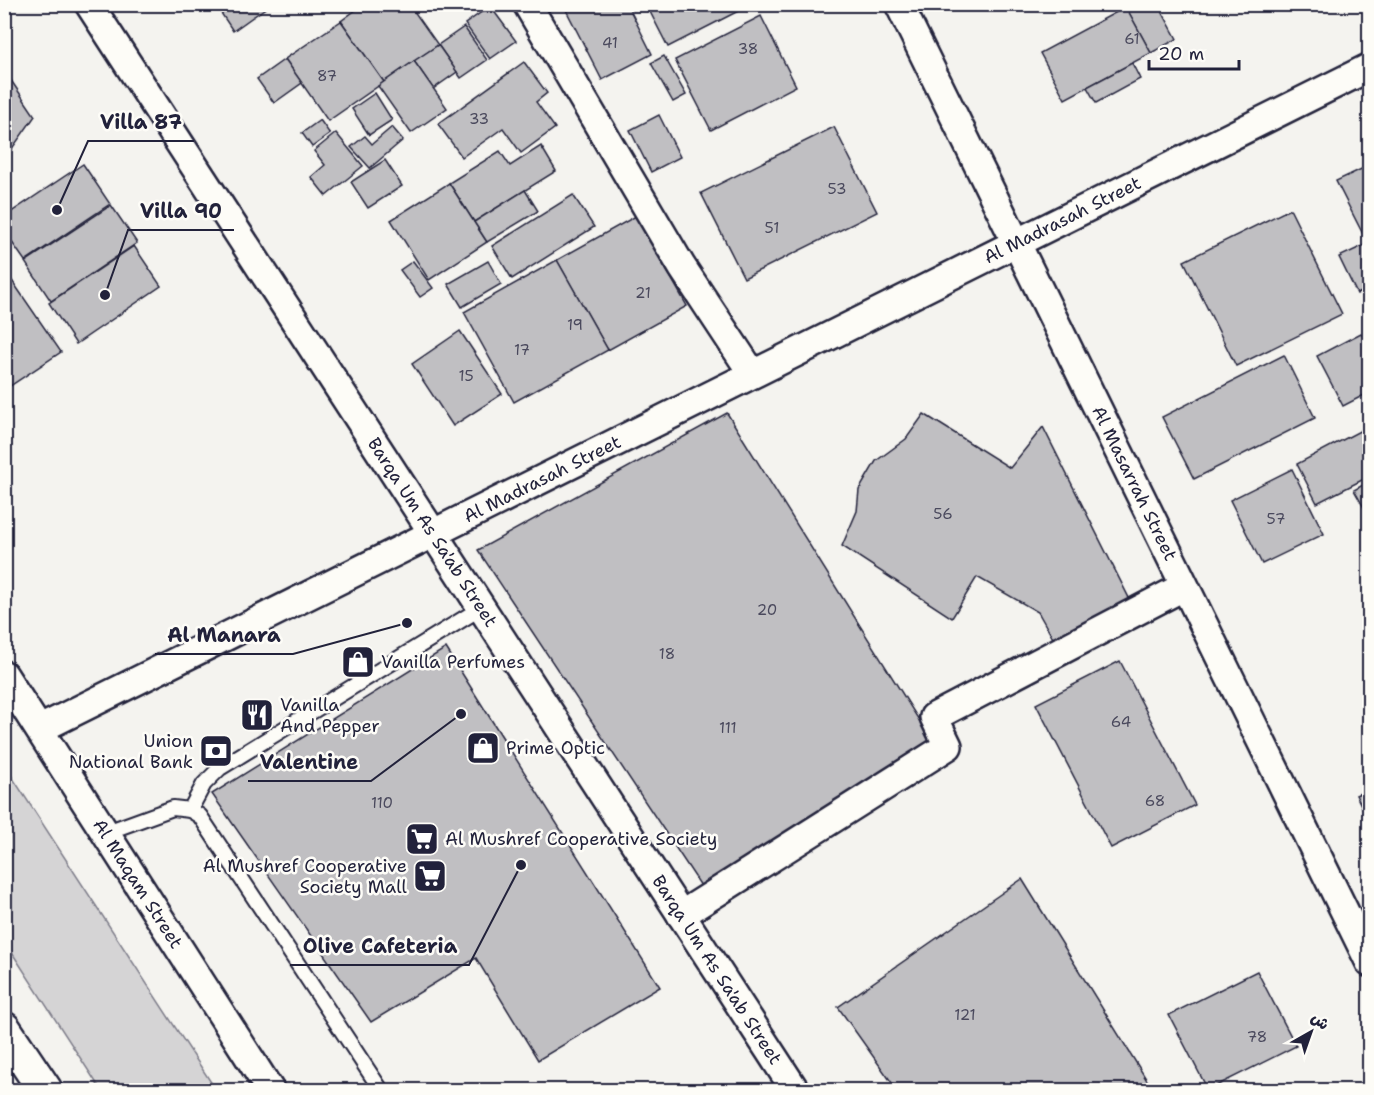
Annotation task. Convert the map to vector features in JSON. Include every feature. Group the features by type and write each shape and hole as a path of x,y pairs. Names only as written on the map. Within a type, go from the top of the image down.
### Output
{"highway":[{"path":"4,1029 45,1090"}],"street":[{"name":"Barqa Um As Sa'ab Street","path":"89,4 795,1090"},
{"path":"527,4 682,267 752,373"},
{"name":"Al Masarrah Street","path":"899,4 1183,587 1370,963"},
{"name":"Al Madrasah Street","path":"40,729 1370,67"},
{"path":"681,915 948,746 934,717 1183,587"},
{"name":"Al Maqam Street","path":"4,675 107,832 270,1090"}],"lane":[{"path":"190,810 204,784 227,763 481,608"},
{"path":"107,832 173,808 190,810 200,816 381,1090"}],"shaded area":[{"path":"4,766 216,1090 101,1090 5,942"}],"building":[{"path":"215,4 271,4 233,31"},
{"path":"364,4 409,4 438,45 384,82 341,21"},
{"path":"563,4 627,4 652,54 602,80"},
{"path":"646,4 752,4 668,47"},
{"path":"1130,4 1158,4 1177,39 1151,53 1126,7"},
{"path":"490,6 516,41 490,59 465,24"},
{"path":"1126,7 1151,53 1065,99 1040,53"},
{"path":"761,16 796,86 711,130 675,60"},
{"path":"341,21 384,82 328,121 285,59"},
{"path":"464,27 487,60 461,78 438,45"},
{"path":"438,45 457,72 433,89 414,61"},
{"path":"664,56 686,95 673,102 651,63"},
{"path":"285,59 302,83 274,103 257,79"},
{"path":"414,61 447,108 411,133 378,86"},
{"path":"524,62 547,93 536,102 555,128 521,153 503,128 462,157 438,124"},
{"path":"1132,63 1140,79 1096,103 1087,87"},
{"path":"4,70 35,116 4,160"},
{"path":"375,93 392,120 369,135 352,109"},
{"path":"659,115 680,157 651,172 630,130"},
{"path":"320,120 330,134 312,147 302,133"},
{"path":"392,127 403,140 370,168 351,147 365,136 372,144"},
{"path":"834,127 877,212 744,278 701,193"},
{"path":"336,133 363,166 326,196 311,177 325,165 314,151"},
{"path":"541,146 556,171 474,222 449,183 500,151 510,166"},
{"path":"385,160 402,186 368,208 351,182"},
{"path":"83,164 110,204 25,261 4,231 4,217"},
{"path":"1370,165 1370,248 1336,181"},
{"path":"449,183 487,242 429,280 391,220"},
{"path":"525,190 538,211 487,242 474,222"},
{"path":"573,195 594,227 512,279 492,246"},
{"path":"111,205 137,243 51,301 25,262"},
{"path":"1290,209 1342,314 1236,366 1184,261"},
{"path":"636,216 687,306 608,350 557,260"},
{"path":"1367,244 1370,288 1357,294 1339,257"},
{"path":"134,246 161,286 76,344 49,303"},
{"path":"557,260 608,350 514,402 464,312"},
{"path":"413,261 433,288 420,297 400,270"},
{"path":"488,261 501,284 462,307 448,284"},
{"path":"4,269 61,352 4,390"},
{"path":"460,331 502,394 453,426 412,364"},
{"path":"1361,333 1370,350 1370,392 1343,406 1317,356"},
{"path":"1284,355 1315,418 1194,479 1162,417"},
{"path":"727,413 937,749 705,892 478,550"},
{"path":"924,414 1010,468 1043,427 1131,602 1054,640 1038,612 977,577 952,618 842,546 857,511 859,490 876,461 906,439"},
{"path":"1369,426 1370,476 1317,503 1297,464"},
{"path":"1292,469 1324,534 1262,564 1230,500"},
{"path":"1370,481 1370,518 1354,490"},
{"name":"Al Mushref Cooperative Society Mall","path":"446,648 660,987 538,1060 476,958 371,1022 212,794"},
{"path":"1120,661 1195,805 1111,848 1036,704"},
{"path":"1370,789 1370,824 1356,795"},
{"path":"1022,879 1153,1090 897,1090 838,1007"},
{"path":"1257,971 1296,1046 1208,1090 1169,1015"}],"place":[{"name":"Villa 87","path":"57,210"},
{"name":"Villa 90","path":"105,295"},
{"name":"Al Manara","path":"407,623"},
{"name":"Vanilla Perfumes","path":"358,662"},
{"name":"Valentine","path":"461,714"},
{"name":"Vanilla And Pepper","path":"257,715"},
{"name":"Prime Optic","path":"483,748"},
{"name":"Union National Bank","path":"216,751"},
{"name":"Al Mushref Cooperative Society","path":"422,839"},
{"name":"Olive Cafeteria","path":"521,865"},
{"name":"Al Mushref Cooperative Society Mall","path":"430,876"}]}
